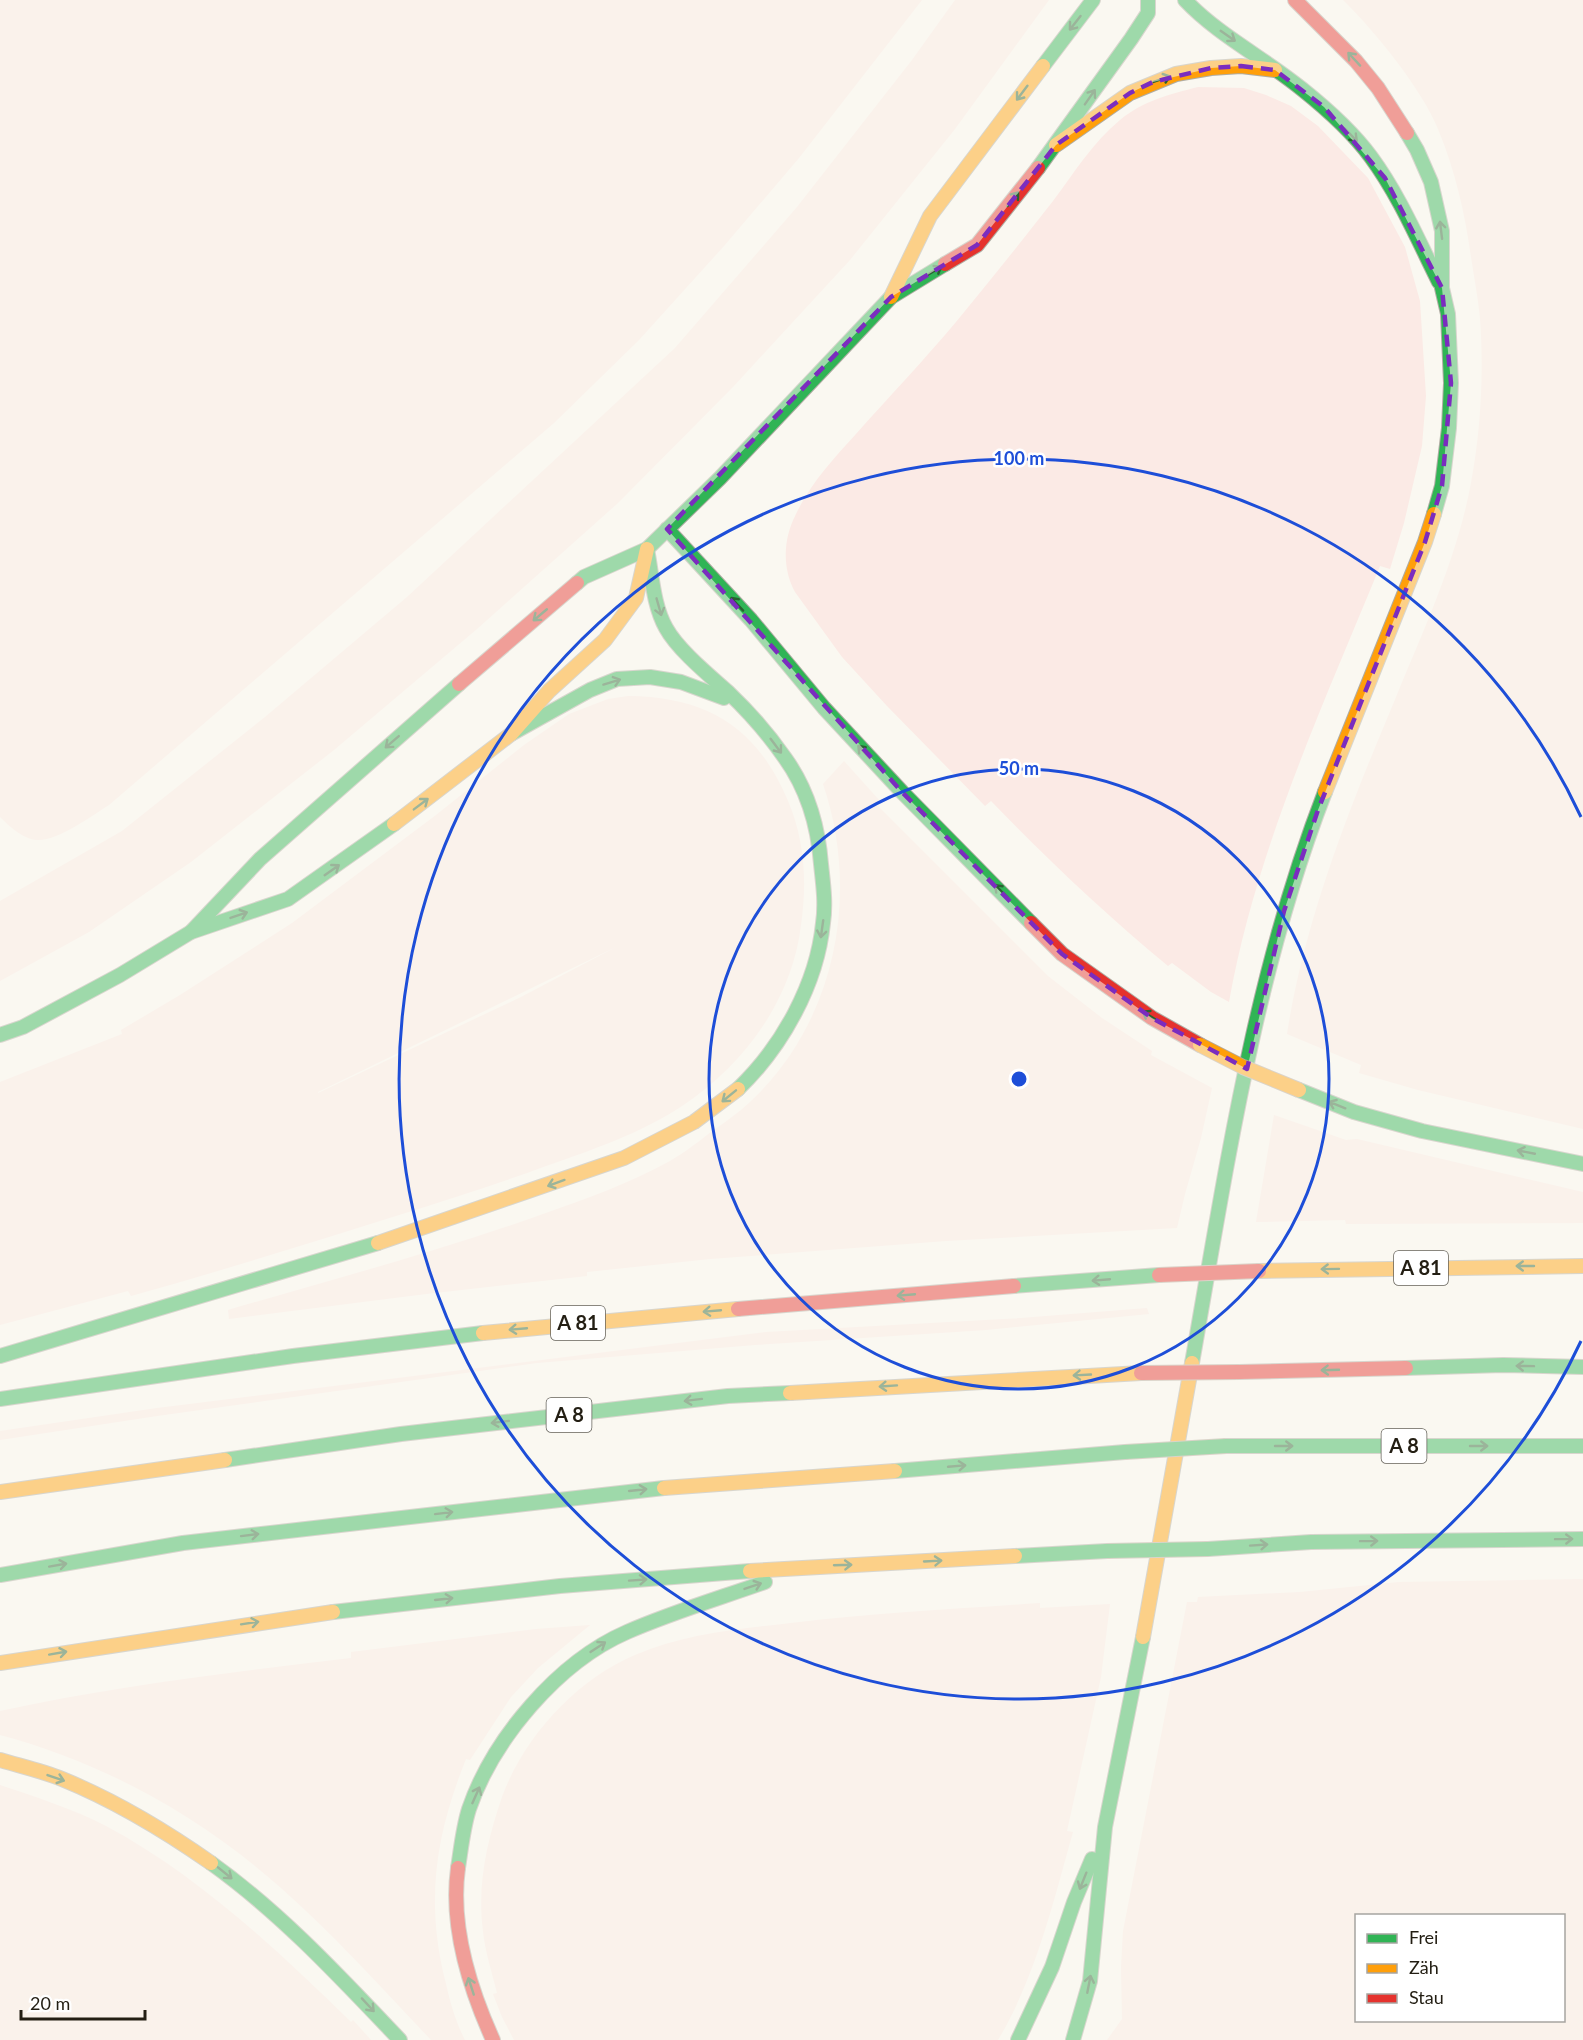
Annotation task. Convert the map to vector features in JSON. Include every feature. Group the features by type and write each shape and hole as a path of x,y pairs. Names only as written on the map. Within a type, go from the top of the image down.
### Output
{"main road":[{"path":"891,297 930,216 1093,0"},
{"path":"190,932 260,859 396,738 584,577 647,549 752,445 891,297 977,245 1056,145 1148,13 1148,0"},
{"path":"1185,0 1200,16 1324,107 1358,141 1385,178 1443,288"},
{"path":"1073,2040 1090,1981 1105,1827 1131,1702 1230,1150 1284,911 1318,810 1425,542 1442,486 1449,428 1451,383 1448,314 1443,288 1442,231 1431,182 1416,150 1378,88 1356,61 1295,0"},
{"path":"1056,145 1130,93 1176,74 1241,66 1275,70"},
{"path":"667,529 751,620 824,708 902,792 1062,954 1152,1018 1243,1067 1354,1112 1422,1131 1583,1164"},
{"path":"0,1356 407,1234 613,1162 655,1145 686,1127 734,1093 754,1073 791,1020 805,990 822,933 824,904 819,834 813,811 795,772 763,728 697,665 665,628 647,549"},
{"path":"511,735 549,691 605,640 630,607 636,598 647,549"},
{"path":"0,1035 23,1027 120,975 190,932 288,899 374,839 511,735 590,690 617,679 650,677 681,682 737,702"},
{"name":"A 81","path":"0,1399 243,1363 467,1334 701,1312 1159,1275 1258,1271 1583,1266"},
{"name":"A 8","path":"0,1492 401,1434 728,1396 1141,1372 1239,1372 1503,1365 1583,1367"},
{"name":"A 8","path":"0,1575 183,1543 646,1489 1226,1446 1583,1446"},
{"path":"0,1663 329,1612 560,1586 811,1566 1107,1551 1208,1549 1311,1542 1583,1539"},
{"path":"493,2040 478,2009 468,1976 456,1890 471,1806 497,1751 518,1721 547,1688 579,1660 606,1642 626,1632 698,1605 811,1566"},
{"path":"0,1760 63,1780 113,1801 209,1860 253,1895 306,1943 400,2040"},
{"path":"1018,2040 1052,1967 1074,1902 1105,1827"}],"highlighted area":[{"path":"1241,66 1275,70 1324,107 1385,178 1442,288 1451,383 1442,486 1425,542 1318,810 1284,911 1247,1069 1152,1018 1062,954 902,792 667,529 891,297 977,245 1056,145 1130,93 1153,82 1211,68"}],"shaded area":[{"path":"0,0 922,0 799,158 724,246 639,340 554,423 109,805 71,829 40,840 22,835 0,817"},
{"path":"955,0 1049,0 955,129 850,260 733,387 618,503 477,629 334,750 191,862 89,932 0,981 0,901 122,831 265,717 407,597 675,348 797,207 912,60"},
{"path":"1343,0 1583,0 1583,1129 1418,1090 1359,1073 1361,1065 1287,1034 1305,949 1330,865 1438,594 1457,539 1471,483 1481,400 1481,338 1478,302 1466,224 1449,160 1431,113 1421,96 1369,27"},
{"path":"1198,87 1244,88 1291,106 1318,126 1368,178 1405,247 1420,301 1426,396 1422,446 1404,523 1390,569 1380,566 1293,780 1256,890 1229,1002 1211,992 1172,963 1168,966 1077,886 991,801 985,806 842,657 795,592 786,563 787,543 792,524 815,482 839,452 956,322 1101,138 1129,113 1147,103"},
{"path":"628,696 682,702 726,721 745,736 761,754 775,775 794,816 801,847 804,878 803,909 796,953 776,1004 745,1050 725,1071 705,1090 650,1125 598,1147 510,1179 232,1267 131,1296 128,1291 0,1325 0,1082 122,1034 121,1030 292,923 436,815 524,745 569,714 608,699","holes":["616,947 521,997 318,1093"]},
{"path":"844,761 880,801 877,805 1048,976 1102,1018 1152,1051 1151,1055 1212,1088 1177,1228 946,1241 710,1259 587,1272 587,1276 229,1319 228,1310 465,1240 608,1190 675,1158 741,1110 773,1078 799,1042 818,1002 832,960 839,916 840,872 834,827 823,784"},
{"path":"1274,1115 1346,1140 1357,1139 1583,1192 1583,1223 1346,1224 1345,1220 1256,1222"},
{"path":"1147,1308 1149,1314 986,1330 755,1345 537,1363 0,1440 0,1431 157,1408 766,1332 1021,1318"},
{"path":"1583,1579 1583,2040 1107,2040 1122,2019 1123,1931 1187,1602 1197,1602 1198,1597 1300,1592 1399,1582"},
{"path":"1040,1603 1040,1608 1110,1604 1101,1677 1067,1831 1073,1832 1033,1965 998,2040 514,2040 493,1994 497,1993 485,1947 481,1896 488,1846 502,1797 524,1753 555,1713 592,1679 635,1655 654,1648 692,1637 732,1630 822,1620"},
{"path":"590,1625 538,1668 511,1697 470,1760 466,1759 455,1787 436,1870 436,1925 449,1998 465,2040 431,2040 301,1906 250,1862 184,1815 114,1777 39,1747 0,1735 0,1711 43,1702 174,1680 351,1658 351,1652 536,1629"},
{"path":"0,1785 106,1826 173,1867 265,1941 351,2022 353,2020 371,2040 0,2040"}],"traffic: fast":[{"path":"1043,66 1093,0"},
{"path":"1038,168 1131,39 1148,13 1148,0"},
{"path":"1185,0 1212,24 1302,89 1356,138 1371,157 1408,218 1439,282"},
{"path":"1407,133 1431,182 1442,231 1442,288 1448,314 1451,383 1449,428 1442,486 1434,514"},
{"path":"577,583 584,577 647,549 720,478 891,297 945,264"},
{"path":"667,529 751,620 824,708 902,792 1031,923"},
{"path":"647,549 656,599 666,628 686,654 744,708 779,749 806,795 820,850 824,908 819,946 813,969 795,1013 783,1034 769,1054 738,1089"},
{"path":"511,734 590,690 617,679 650,677 681,682 724,698"},
{"path":"191,932 260,859 459,684"},
{"path":"1192,1363 1230,1146 1261,1002 1300,861 1325,792"},
{"path":"0,1035 23,1027 120,975 191,932 288,899 394,824"},
{"path":"1299,1090 1354,1112 1422,1131 1583,1164"},
{"path":"0,1356 378,1243"},
{"path":"1014,1286 1159,1275"},
{"path":"0,1399 293,1356 483,1333"},
{"path":"1406,1368 1503,1365 1583,1367"},
{"path":"225,1460 401,1434 728,1396 790,1393"},
{"path":"1226,1446 1583,1446"},
{"path":"1125,1452 1226,1446"},
{"path":"895,1471 1125,1452"},
{"path":"0,1575 183,1543 664,1488"},
{"path":"1208,1549 1311,1542 1583,1539"},
{"path":"1107,1551 1208,1549"},
{"path":"1015,1556 1107,1551"},
{"path":"333,1612 560,1586 750,1571"},
{"path":"458,1868 467,1816 480,1783 511,1730 553,1683 601,1645 627,1632 765,1582"},
{"path":"1073,2040 1090,1981 1105,1827 1143,1637"},
{"path":"1018,2040 1052,1967 1074,1902 1092,1859"},
{"path":"211,1863 237,1882 286,1925 400,2040"}],"traffic: slow":[{"path":"891,297 930,216 1043,66"},
{"path":"1056,145 1130,93 1176,74 1241,66 1275,70"},
{"path":"1325,792 1425,542 1434,514"},
{"path":"394,824 511,734 549,691 605,640 636,598 647,549"},
{"path":"1200,1045 1243,1067 1299,1090"},
{"path":"378,1243 624,1158 694,1122 738,1089"},
{"path":"1259,1271 1583,1266"},
{"path":"483,1333 738,1309"},
{"path":"1143,1637 1192,1363"},
{"path":"790,1393 1141,1373"},
{"path":"0,1492 225,1460"},
{"path":"664,1488 895,1471"},
{"path":"750,1571 1015,1556"},
{"path":"0,1663 333,1612"},
{"path":"0,1760 54,1776 101,1797 157,1828 211,1863"}],"traffic: jam":[{"path":"1295,0 1356,61 1378,88 1407,133"},
{"path":"945,264 977,245 1038,168"},
{"path":"459,684 577,583"},
{"path":"1031,923 1062,954 1152,1018 1200,1045"},
{"path":"1159,1275 1259,1271"},
{"path":"738,1309 1014,1286"},
{"path":"1239,1372 1406,1368"},
{"path":"1141,1373 1239,1372"},
{"path":"458,1868 457,1912 463,1956 476,1999 493,2040"}]}
